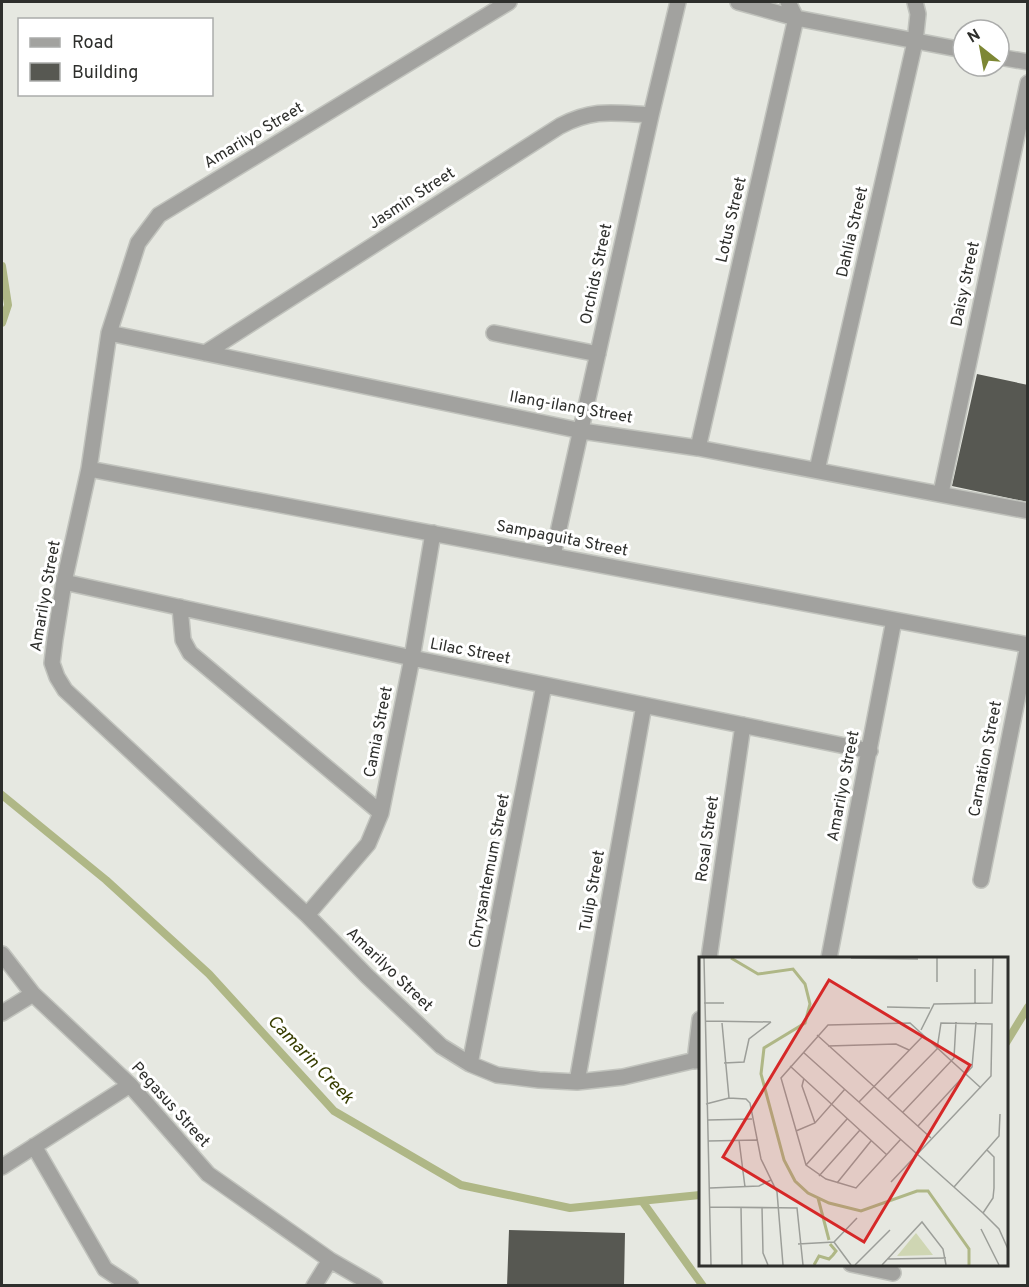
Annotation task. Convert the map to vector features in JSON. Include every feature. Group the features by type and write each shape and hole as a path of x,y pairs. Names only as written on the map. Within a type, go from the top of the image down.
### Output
{"street":[{"name":"Amarilyo Street","path":"509,2 159,215 138,243 109,333 89,469 64,582 52,663 65,690 307,915 441,1046 470,1064 497,1075 577,1082 623,1077 698,1060"},
{"name":"Orchids Street","path":"553,555 678,2"},
{"path":"738,2 796,18 951,48"},
{"path":"788,2 796,18"},
{"name":"Dahlia Street","path":"817,470 915,42 918,14 915,2"},
{"name":"Lotus Street","path":"698,448 796,18"},
{"path":"1011,59 1028,62"},
{"name":"Daisy Street","path":"941,493 1028,83"},
{"name":"Jasmin Street","path":"205,353 578,116 599,112 651,115"},
{"name":"Ilang-ilang Street","path":"109,333 582,431 698,448 1028,511"},
{"path":"494,333 598,354"},
{"name":"Sampaguita Street","path":"89,469 1028,645"},
{"name":"Camia Street","path":"307,915 368,844 381,813 434,533"},
{"name":"Lilac Street","path":"64,582 412,658 870,751"},
{"path":"180,607 183,640 190,653 381,813"},
{"name":"Amarilyo Street","path":"828,957 894,620"},
{"name":"Carnation Street","path":"981,880 1028,645"},
{"name":"Chrysantemum Street","path":"470,1064 544,685"},
{"name":"Tulip Street","path":"577,1082 644,705"},
{"name":"Rosal Street","path":"709,957 743,725"},
{"name":"Pegasus Street","path":"2,954 33,994 130,1085 208,1174 330,1260 375,1286"},
{"path":"2,1013 33,994"},
{"path":"698,1060 699,1040"},
{"path":"2,1167 130,1085"},
{"path":"34,1146 105,1269 131,1286"},
{"path":"314,1286 330,1260"},
{"path":"859,1266 893,1274"}],"building":[{"path":"977,374 1028,385 1028,502 952,486"},
{"path":"509,1230 625,1233 624,1286 507,1286"}],"waterway":[{"name":"Camarin Creek","path":"2,266 8,305 2,323"},
{"name":"Camarin Creek","path":"2,795 106,880 209,974 334,1111 461,1185 570,1208 699,1195"},
{"name":"Camarin Creek","path":"1008,1040 1028,1007"},
{"path":"642,1201 703,1286"}]}
